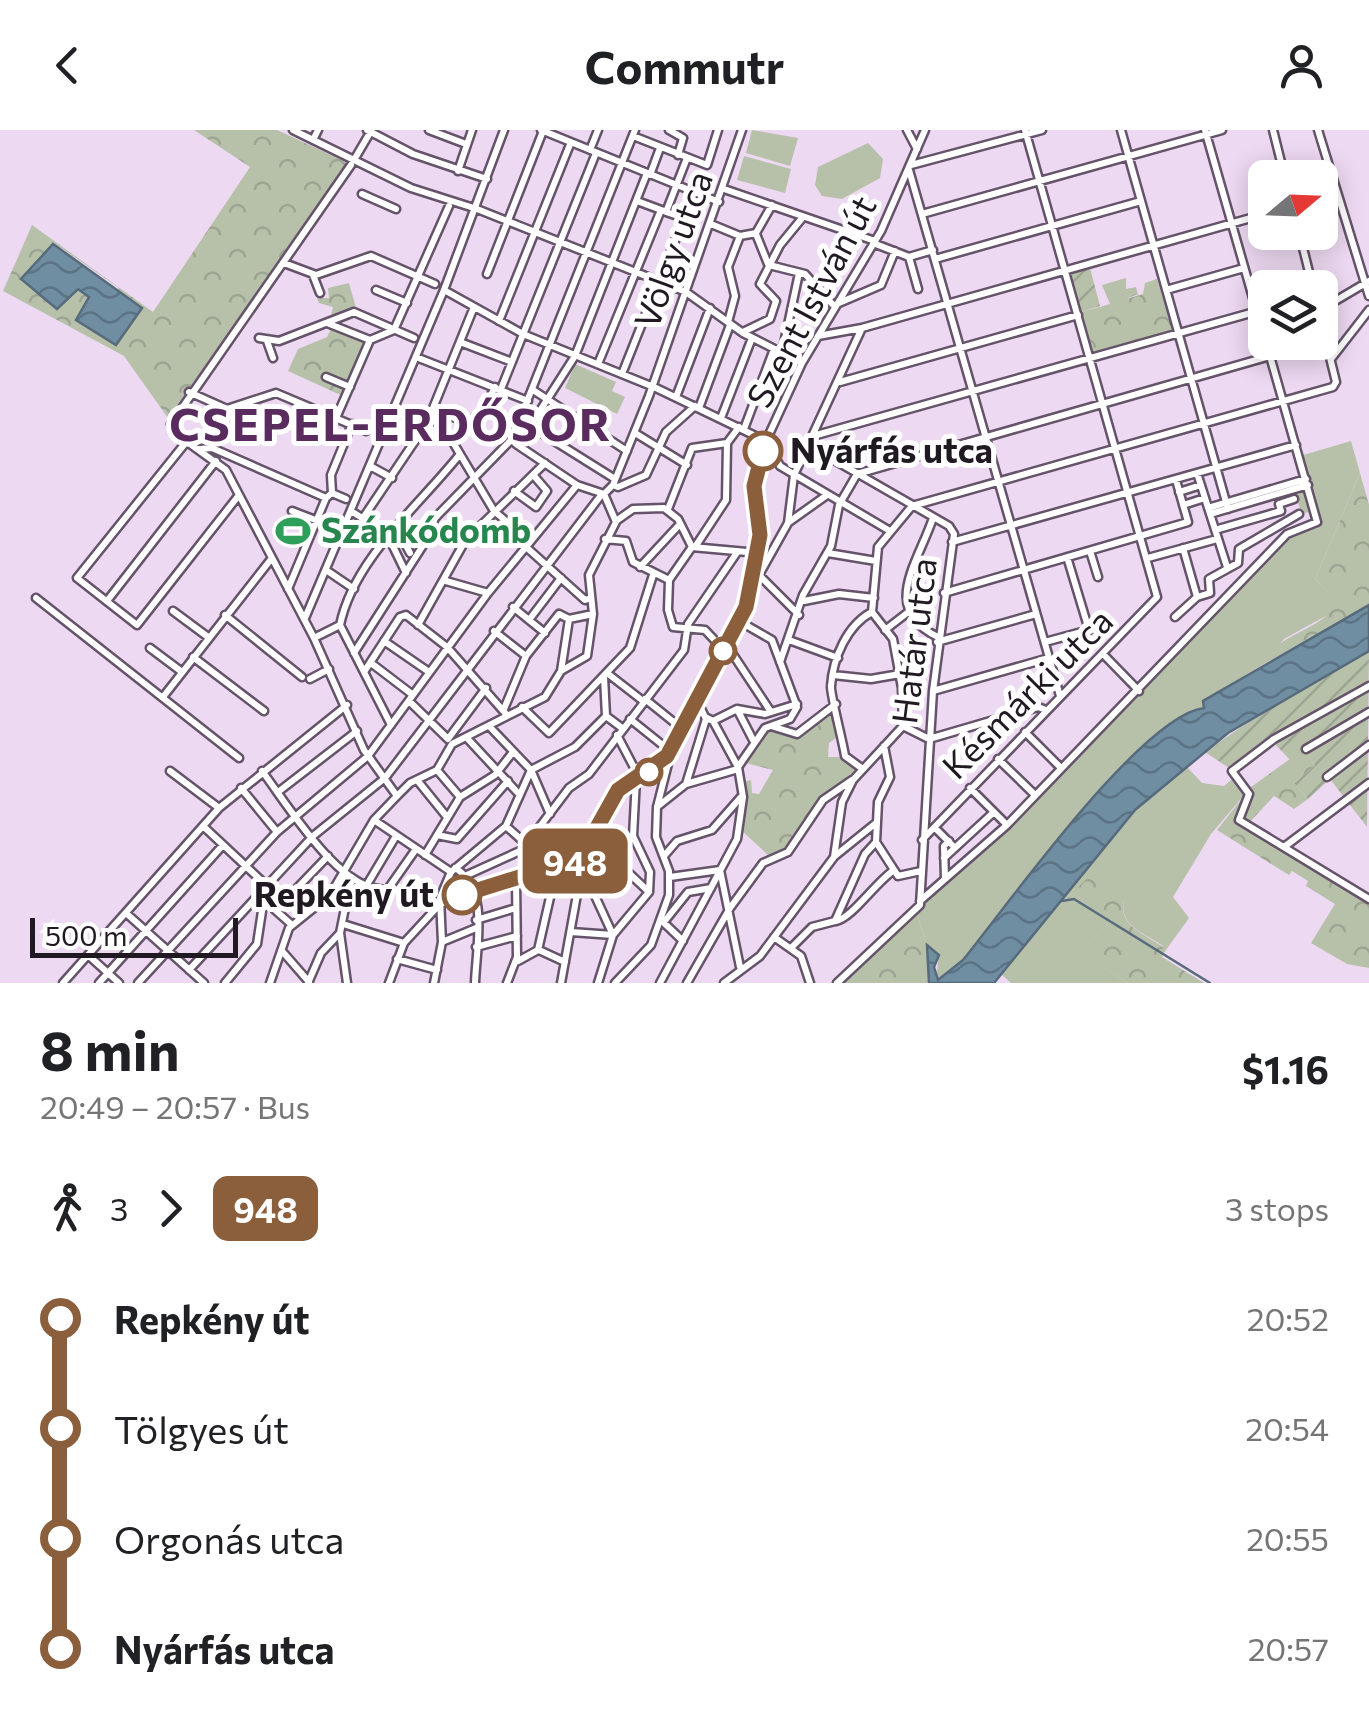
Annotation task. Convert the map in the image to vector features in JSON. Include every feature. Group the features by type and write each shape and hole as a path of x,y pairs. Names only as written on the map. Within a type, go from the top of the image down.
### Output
{"street":[{"path":"293,130 352,163 411,188 477,208 686,292 742,332 802,363"},
{"path":"313,140 318,130"},
{"path":"429,130 466,144"},
{"path":"458,171 472,130"},
{"path":"304,620 444,290 504,130"},
{"path":"487,274 542,130 719,202"},
{"path":"451,439 484,409 512,362 560,242 598,130"},
{"path":"598,364 676,185 683,138 669,130"},
{"name":"Völgy utca","path":"614,482 724,189 742,130"},
{"path":"907,130 917,145"},
{"name":"Szent István út","path":"580,858 615,795 661,764 739,621 757,572 755,478 766,441 802,363 874,242 926,130"},
{"path":"1042,130 910,168 1060,696"},
{"path":"1120,130 1227,506"},
{"path":"922,214 1222,130"},
{"path":"1273,130 1280,160"},
{"path":"1318,130 1369,296"},
{"path":"397,796 368,756 330,669 239,495 216,462 173,431 170,421 284,264 370,131 458,171 487,179"},
{"path":"514,443 634,133 660,147 709,164 718,131"},
{"path":"1026,132 1148,558 1281,511 1276,494"},
{"path":"1205,132 1248,278"},
{"path":"499,320 570,142"},
{"path":"354,652 408,570 435,518 532,426 575,356 660,147"},
{"path":"902,185 914,185"},
{"path":"724,189 909,257 1141,202"},
{"path":"622,374 694,192"},
{"path":"362,194 396,209"},
{"path":"637,200 684,218"},
{"path":"711,224 740,236 756,233 772,205"},
{"path":"326,322 370,340 387,337 408,303 449,206"},
{"path":"467,206 472,220"},
{"path":"742,332 767,323 776,304 760,284 803,216"},
{"path":"818,336 862,328 1248,219"},
{"path":"756,233 769,265"},
{"path":"532,426 618,487 646,476 666,432 697,407 729,323 734,299 728,267 740,236"},
{"path":"769,265 810,278 836,305 881,285 894,252"},
{"path":"284,264 313,275 371,256 435,284"},
{"path":"909,257 918,289"},
{"path":"1166,290 1244,268"},
{"path":"668,509 694,446 726,443 742,428 778,351 799,273"},
{"path":"313,275 320,293"},
{"path":"1338,302 1367,282"},
{"path":"376,290 408,303"},
{"path":"444,290 524,334 742,428 766,441 780,466 890,531"},
{"path":"363,518 427,423 474,307"},
{"path":"676,397 710,308"},
{"path":"1338,350 1369,310"},
{"path":"274,358 263,340 354,312 414,338"},
{"path":"813,436 1248,314"},
{"path":"840,382 1078,315"},
{"path":"351,332 357,316"},
{"path":"788,523 794,475 862,328"},
{"path":"720,418 752,338"},
{"path":"336,418 370,340"},
{"path":"460,342 512,362"},
{"path":"416,357 528,401"},
{"path":"780,662 804,602 803,594 828,553 840,502 857,474 1257,360"},
{"path":"837,983 909,920 920,900 1007,824 1287,534 1315,523 1271,360"},
{"path":"860,767 845,756 830,689 848,632 872,612 878,547 912,506 1336,386 1331,360"},
{"path":"326,376 350,387"},
{"path":"533,390 627,451"},
{"path":"189,392 227,409 267,394 286,397 366,431"},
{"path":"283,406 286,397"},
{"path":"432,409 469,423"},
{"path":"394,410 427,423 451,439 494,510 546,565 585,600 591,598"},
{"path":"288,588 329,496 331,475 352,424"},
{"path":"634,433 687,465"},
{"path":"187,441 77,578 137,625 239,495"},
{"path":"514,443 577,484 603,494 616,522"},
{"path":"726,443 726,500 669,580 673,628 704,630 725,646 771,712"},
{"path":"952,542 1296,445"},
{"name":"Határ utca","path":"808,446 952,528 928,739 927,827 920,900"},
{"path":"199,450 212,448 329,496 346,499"},
{"path":"314,638 340,625 354,589 388,536 460,454"},
{"path":"106,601 216,462"},
{"path":"418,624 446,581 465,541 514,491 535,478 545,463"},
{"path":"370,466 392,478"},
{"path":"1198,473 1227,567"},
{"path":"514,491 536,507 547,491 535,478"},
{"path":"944,593 1188,522 1176,480"},
{"path":"189,970 313,836 385,778 466,667 614,482"},
{"path":"1227,506 1307,482"},
{"path":"1209,511 1307,482"},
{"path":"150,983 141,980 244,865 296,814 368,756 488,593 577,484"},
{"path":"1183,505 1222,486"},
{"path":"1179,492 1203,492"},
{"path":"798,615 757,572 788,523 827,494"},
{"path":"1279,504 1294,499"},
{"path":"561,671 586,656 593,614 590,575 616,522 634,509 668,509"},
{"path":"668,509 693,547"},
{"path":"351,510 388,536 408,570"},
{"path":"292,511 318,521"},
{"path":"1174,617 1197,597 1210,593 1208,579 1238,563 1238,549 1299,514"},
{"path":"933,518 907,587 907,613 916,626 938,639 1036,614"},
{"path":"640,567 680,524"},
{"path":"396,528 411,556"},
{"path":"605,539 626,541 633,562 669,580"},
{"path":"693,547 736,554 758,552"},
{"path":"1184,548 1197,597"},
{"path":"1090,551 1098,577"},
{"path":"828,553 876,561"},
{"path":"467,875 530,844 684,650 687,629 736,554"},
{"path":"1045,642 1089,630 1068,557"},
{"path":"162,697 272,558"},
{"name":"Késmárki utca","path":"927,827 1156,599 1148,558"},
{"path":"326,570 354,589"},
{"path":"522,707 549,733 634,642 653,575"},
{"path":"529,620 561,578"},
{"path":"446,581 488,593"},
{"path":"804,602 839,594 874,598"},
{"path":"36,598 240,758"},
{"path":"513,608 545,633"},
{"path":"173,611 208,637"},
{"path":"834,857 842,804 853,780 860,767 902,726 900,674 893,639 872,612"},
{"path":"885,630 907,613"},
{"path":"364,672 404,614 448,647 505,712"},
{"path":"505,712 526,656 559,614 569,619 593,614"},
{"path":"224,615 306,678 330,669"},
{"path":"450,741 466,737 489,726 505,712 546,696 561,671 569,619"},
{"path":"657,807 686,784 738,768 752,740 770,725 790,719 797,704 772,640 739,621"},
{"path":"340,625 391,725"},
{"path":"494,632 526,656"},
{"path":"790,640 838,658"},
{"path":"384,641 429,672"},
{"path":"150,648 182,672"},
{"path":"1102,654 1139,691"},
{"path":"193,657 264,711"},
{"path":"933,691 1049,658"},
{"path":"371,663 450,741"},
{"path":"605,674 681,728"},
{"path":"598,983 613,934 650,892 650,872 633,836 638,777 620,732 606,716 605,674"},
{"path":"834,676 868,679 900,674"},
{"path":"1369,686 1289,730 1232,769 1248,794 1237,818 1369,900"},
{"path":"270,983 292,925 326,899 374,820 417,780 437,770 450,741 486,688"},
{"path":"660,983 741,828 738,768 696,698"},
{"path":"686,784 710,720 737,709 771,712 797,704"},
{"path":"770,725 797,734 836,704"},
{"path":"63,983 220,808 347,705"},
{"path":"902,726 928,739 1038,707 1046,710"},
{"path":"737,709 752,740"},
{"path":"1306,748 1369,712"},
{"path":"389,983 404,943 440,904 453,870 506,826 531,770 575,747 606,716"},
{"path":"630,719 670,750 657,807 656,837 670,877 662,921"},
{"path":"489,726 531,770 550,815"},
{"path":"278,792 357,731"},
{"path":"1025,732 1061,768"},
{"path":"466,737 518,793"},
{"path":"884,745 890,777 880,798 876,842 900,876 921,871"},
{"path":"1326,777 1369,745"},
{"path":"425,856 460,797 500,771 513,752"},
{"path":"998,759 1033,794"},
{"path":"661,764 667,774"},
{"path":"437,770 460,797"},
{"path":"170,771 220,808"},
{"path":"262,771 342,874 365,888 388,889 416,849"},
{"path":"417,780 447,818"},
{"path":"687,983 730,908 765,861 790,850 823,800 853,780"},
{"path":"437,835 457,839 508,781"},
{"path":"1284,847 1369,783"},
{"path":"241,788 277,832"},
{"path":"970,788 1007,824"},
{"path":"664,856 678,841 712,829 742,797"},
{"path":"944,858 994,812"},
{"path":"374,820 425,856 467,875 476,891 475,983"},
{"path":"730,981 740,967 760,956 834,857 876,824"},
{"path":"203,826 266,884 256,944 225,983"},
{"path":"506,826 555,868"},
{"path":"927,827 956,848"},
{"path":"346,983 341,929 349,899 365,888 396,836"},
{"path":"578,895 633,836"},
{"path":"835,921 865,854 876,842"},
{"path":"946,879 944,858 949,842"},
{"path":"99,983 224,846"},
{"path":"276,910 328,856"},
{"path":"440,904 580,858 578,895 561,983"},
{"path":"613,858 650,892"},
{"path":"538,950 555,868"},
{"path":"720,870 740,967"},
{"path":"670,877 720,870"},
{"path":"791,948 812,927 850,916 872,886 894,870"},
{"path":"507,983 516,961 516,880"},
{"path":"590,885 613,934"},
{"path":"618,982 644,956 662,921 688,892 711,888"},
{"path":"266,901 292,925"},
{"path":"434,983 442,942 440,904"},
{"path":"442,942 516,908"},
{"path":"126,913 204,983"},
{"path":"662,921 683,941"},
{"path":"341,929 404,943"},
{"path":"281,950 308,983 321,953 341,929"},
{"path":"571,932 613,934"},
{"path":"476,948 517,936"},
{"path":"774,937 802,958 810,983"},
{"path":"516,961 538,950"},
{"path":"538,950 565,962"},
{"path":"88,955 119,983"},
{"path":"397,959 436,970"}],"green space":[{"path":"194,130 277,130 348,163 168,418 124,356 3,291 32,225 153,312 250,167","holes":["60,247 119,288 76,320 89,297 77,288"]},
{"path":"752,130 798,138 790,166 746,153"},
{"path":"868,143 883,159 880,178 842,199 822,196 815,185 818,167"},
{"path":"744,156 791,169 785,193 737,180"},
{"path":"1090,268 1100,306 1082,312 1071,274"},
{"path":"1126,278 1126,289 1136,287 1138,294 1126,299 1143,294 1145,283 1157,279 1174,333 1094,355 1082,312 1110,304 1102,285"},
{"path":"349,283 356,308 331,316 333,307 319,303 317,298 329,298 328,288"},
{"path":"333,325 370,340 345,397 288,371 298,349 327,337"},
{"path":"575,364 616,382 612,391 625,397 617,414 565,388"},
{"path":"1351,441 1360,473 1315,579 1338,601 1333,612 1284,639 1262,665 1204,700 1204,708 1177,719 1146,743 1076,817 963,960 936,980 939,954 927,945 917,914 925,902 1006,831 1285,535 1317,525 1314,512 1301,513 1296,494 1308,489 1307,483 1230,504 1306,482 1300,456"},
{"path":"1360,473 1369,505 1369,605 1262,665 1277,646 1322,619 1337,601 1315,579"},
{"path":"1369,651 1367,827 1330,779 1308,799 1294,783 1315,765 1301,752 1290,760 1274,743 1235,772 1205,752 1286,696"},
{"path":"834,708 840,735 829,743 828,757 843,757 856,769 821,800 790,846 769,856 742,831 743,782 751,780 752,793 759,794 773,770 742,762 767,727 793,734"},
{"path":"1301,751 1315,765 1294,783 1308,799 1294,809 1274,796 1247,825 1369,901 1369,968 1347,964 1311,943 1335,904 1306,886 1308,881 1292,871 1289,875 1217,830 1251,787"},
{"path":"1187,767 1202,783 1224,786 1236,776 1251,787 1211,834 1173,897 1189,918 1161,957 1163,946 1126,919 1126,890 1070,895 1112,921 1080,952 1128,983 1011,983 1001,974 1116,827"},
{"path":"1096,870 1127,890 1123,911 1130,925 1163,947 1162,957 1204,983 1128,983 1079,952 1112,921 1070,895"},
{"path":"917,914 927,945 929,983 843,983 840,979"}],"water":[{"path":"53,244 142,308 116,345 76,320 89,297 78,289 57,309 21,279"},
{"path":"1369,605 1369,651 1228,733 1135,810 994,983 929,983 927,945 939,955 934,967 938,980 963,960 1076,817 1146,743 1177,719 1204,708 1203,701"}],"waterway":[{"path":"1062,901 1074,899 1210,983"}],"bus line":[{"name":"948","path":"462,895 580,858 618,790 661,764 667,756 748,600 760,535 754,486 763,451"}],"place":[{"name":"Nyárfás utca","path":"763,451"},
{"name":"Szánkódomb","path":"293,531"},
{"name":"Repkény út","path":"462,895"}],"district":[{"name":"CSEPEL-ERDŐSOR","path":"391,425"}]}
